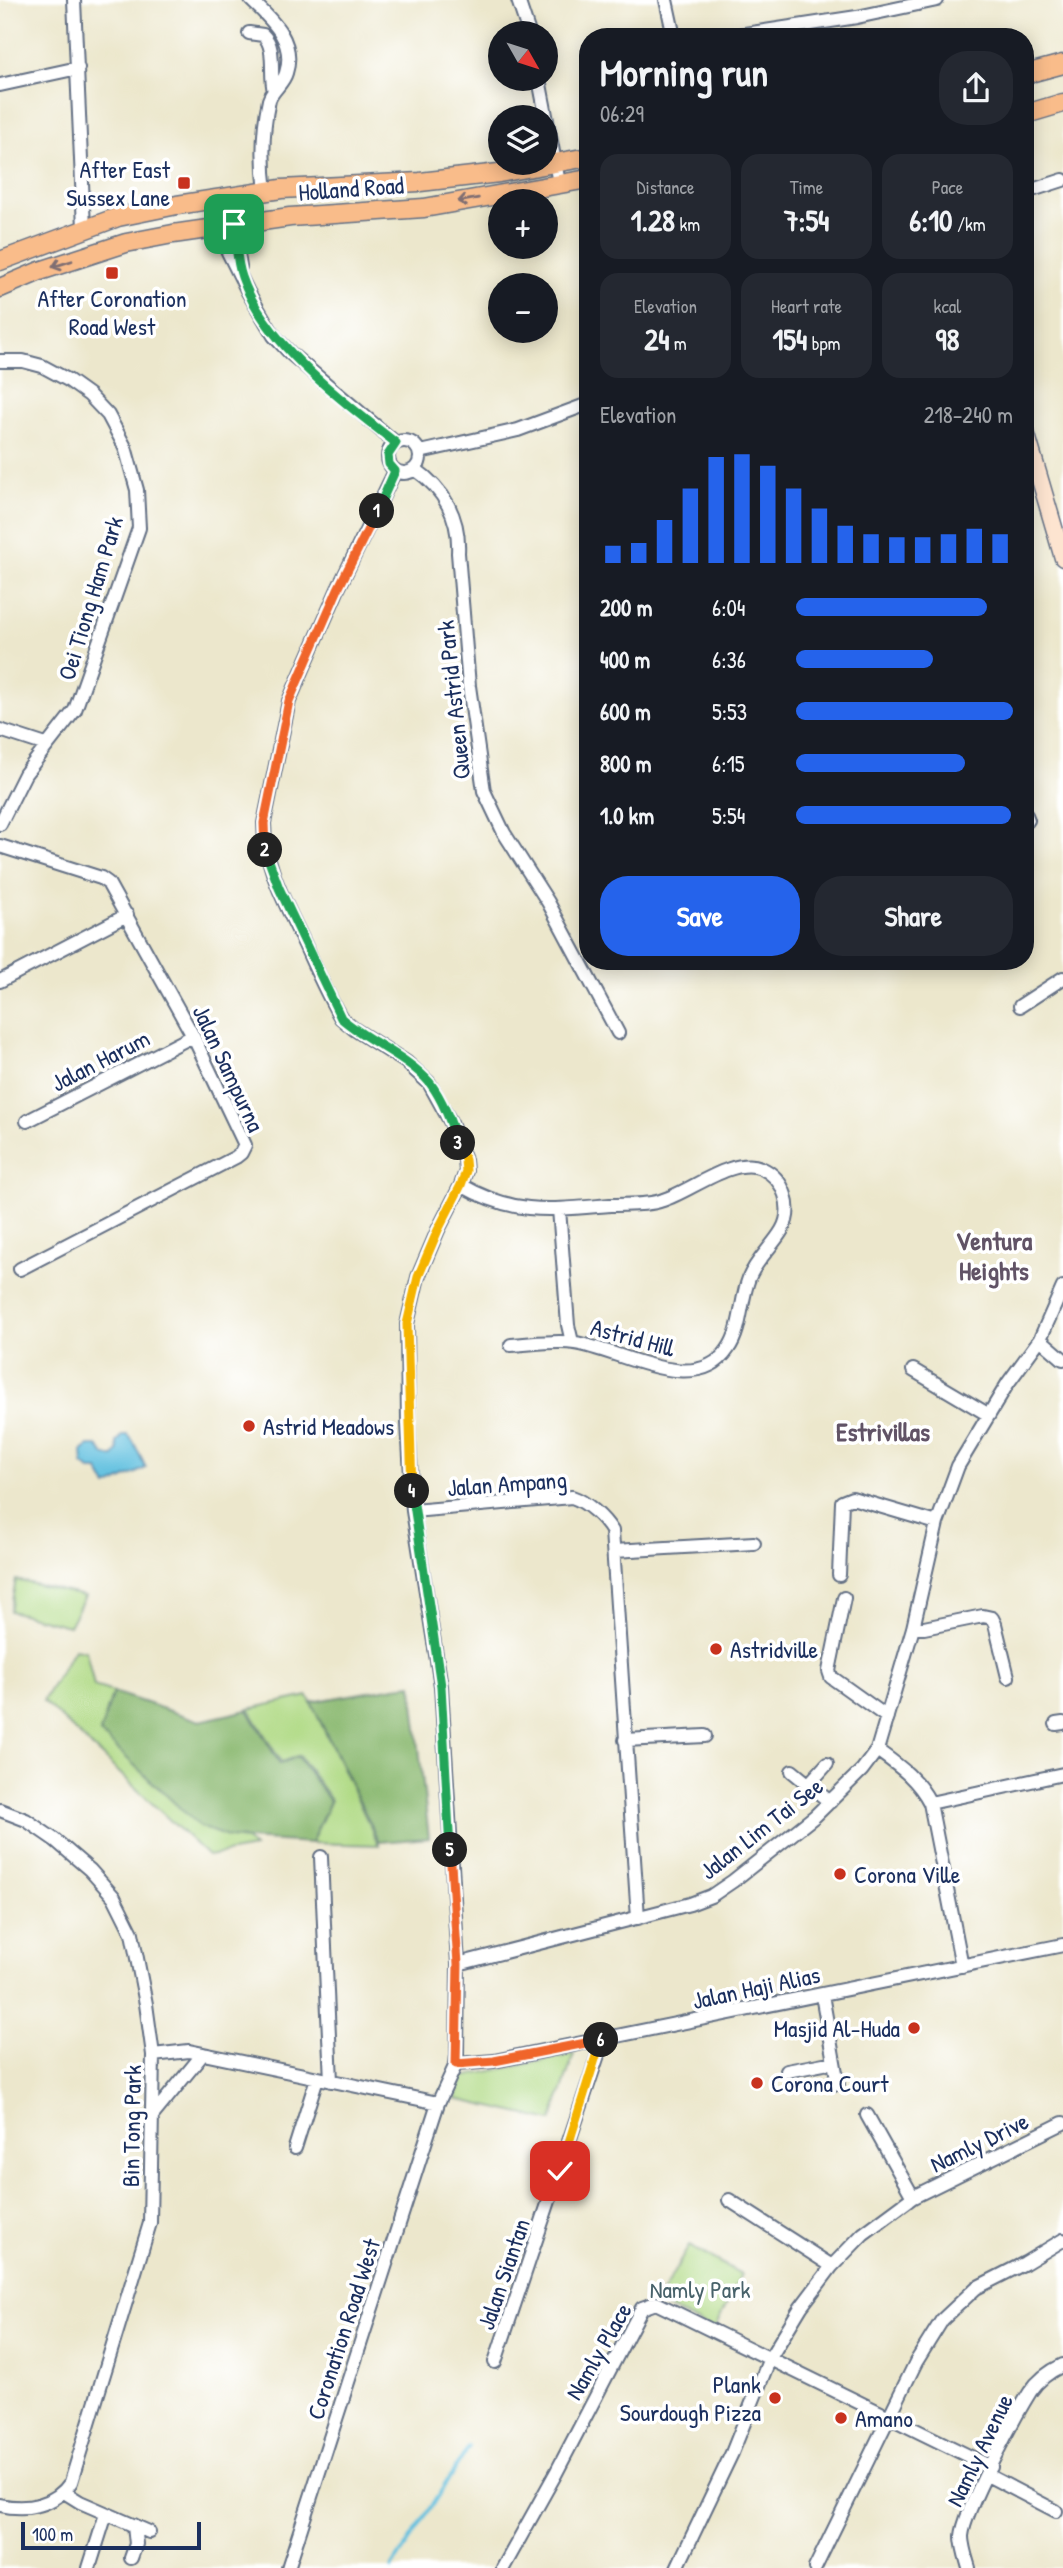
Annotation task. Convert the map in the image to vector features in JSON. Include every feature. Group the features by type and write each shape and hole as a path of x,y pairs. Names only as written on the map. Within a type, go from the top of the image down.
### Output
{"main road":[{"path":"1034,72 1063,64"},
{"path":"1034,112 1063,103"},
{"name":"Holland Road","path":"558,163 579,159"},
{"name":"Holland Road","path":"0,261 118,217 266,192 421,182 488,173"},
{"name":"Holland Road","path":"0,288 40,271 126,243 234,224 424,208 579,180"},
{"path":"1034,459 1063,558"}],"street":[{"path":"74,0 84,228"},
{"path":"251,0 278,27 287,50 287,71 281,85 270,98 262,156 266,192"},
{"path":"518,0 525,21"},
{"path":"666,0 672,28"},
{"path":"784,28 857,17 937,0"},
{"path":"249,33 263,35 270,44 274,91"},
{"path":"0,85 78,68"},
{"path":"557,175 559,183"},
{"path":"1034,189 1063,180"},
{"path":"229,198 241,274"},
{"path":"212,228 241,274 248,292 274,336 291,354 396,443 411,442 420,452 420,463 405,474 395,471 389,464 388,455 396,443"},
{"name":"Oei Tiong Ham Park","path":"0,361 23,361 42,366 89,395 108,415 125,447 137,491 139,527 81,695 69,719 25,774 0,824"},
{"path":"420,452 518,430 579,411"},
{"name":"Queen Astrid Park","path":"415,469 447,499 459,536 458,553 469,686 484,791 505,833 548,902 579,960"},
{"name":"Coronation Road West","path":"288,2568 438,2103 456,2064 458,1964 441,1686 413,1511 408,1423 407,1324 418,1277 461,1185 466,1171 465,1160 436,1092 429,1083 407,1062 341,1018 279,888 266,854 264,840 264,823 289,701 338,589 395,471"},
{"path":"0,730 46,745"},
{"name":"Jalan Sampurna","path":"0,846 101,878 108,883 193,1036 243,1140 244,1150 236,1157 20,1269"},
{"path":"0,981 127,915"},
{"name":"Queen Astrid Park","path":"584,970 618,1033"},
{"path":"1020,1006 1063,978"},
{"name":"Jalan Harum","path":"27,1121 193,1036"},
{"name":"Astrid Hill","path":"461,1185 506,1206 559,1209 663,1200 731,1168 752,1165 766,1170 776,1179 783,1188 788,1209 786,1222 780,1233 748,1280 730,1346 715,1363 701,1370 678,1371 572,1342 568,1325 559,1209"},
{"name":"Jalan Lim Tai See","path":"458,1964 690,1905 710,1896 733,1881 830,1802 862,1770 877,1750 914,1628 937,1524 958,1466 1040,1339 1063,1287"},
{"path":"1040,1339 1063,1359"},
{"path":"511,1345 572,1342"},
{"path":"913,1370 989,1415"},
{"name":"Jalan Ampang","path":"413,1511 572,1497 582,1501 609,1526 614,1551 638,1918"},
{"path":"839,1575 842,1502 846,1498 937,1524"},
{"path":"614,1551 754,1543"},
{"path":"844,1598 831,1676 887,1717"},
{"path":"914,1628 984,1616 992,1618 1008,1677"},
{"path":"625,1740 705,1736"},
{"path":"877,1750 910,1774 923,1789 930,1803 962,1966"},
{"path":"809,1784 827,1764"},
{"path":"792,1771 830,1802"},
{"path":"930,1803 1063,1774"},
{"name":"Bin Tong Park","path":"0,1810 26,1821 55,1840 90,1870 114,1897 132,1933 153,2055 150,2223 71,2482 64,2493"},
{"path":"321,1857 331,2081"},
{"name":"Jalan Haji Alias","path":"456,2064 494,2061 603,2040 1063,1945"},
{"path":"822,1995 838,2084"},
{"name":"Jalan Siantan","path":"495,2362 603,2040"},
{"path":"153,2055 189,2051 438,2103"},
{"path":"153,2115 203,2054"},
{"path":"787,2071 834,2062"},
{"path":"295,2148 317,2078"},
{"name":"Namly Drive","path":"867,2115 913,2197"},
{"name":"Namly Drive","path":"677,2568 718,2485 770,2358 801,2307 832,2266 863,2234 913,2197 1063,2123"},
{"path":"729,2200 832,2266"},
{"path":"815,2568 916,2362 942,2320 976,2288 1063,2240"},
{"name":"Namly Place","path":"503,2568 642,2308 656,2303 889,2416 1056,2511"},
{"name":"Namly Avenue","path":"969,2568 962,2535 969,2514 1030,2392 1052,2370 1063,2365"},
{"path":"0,2505 18,2509 52,2501 64,2493 149,2532"},
{"path":"89,2568 106,2514"},
{"path":"131,2558 136,2543 134,2525"}],"green space":[{"path":"16,1580 85,1596 69,1626 10,1611"},
{"path":"74,1649 86,1651 94,1686 113,1692 100,1733 230,1838 246,1840 254,1848 208,1856 43,1701"},
{"path":"412,1684 429,1838 379,1842 311,1702"},
{"path":"113,1692 200,1721 248,1710 280,1764 297,1756 330,1801 311,1843 230,1838 200,1827 100,1733"},
{"path":"308,1696 379,1845 311,1843 331,1800 299,1756 281,1762 249,1709"},
{"path":"574,2054 552,2121 456,2099 463,2077"},
{"name":"Namly Park","path":"689,2246 741,2274 714,2330 656,2303"}],"water":[{"path":"123,1435 128,1435 133,1441 146,1468 107,1487 98,1470 90,1470 83,1464 82,1451 89,1446 97,1446 106,1456 114,1456 118,1451 117,1442"}],"waterway":[{"path":"392,2568 469,2447"}],"place":[{"name":"After East Sussex Lane","path":"184,183"},
{"name":"After Coronation Road West","path":"112,273"},
{"name":"Astrid Meadows","path":"249,1426"},
{"name":"Astridville","path":"716,1649"},
{"name":"Corona Ville","path":"840,1874"},
{"name":"Masjid Al-Huda","path":"914,2028"},
{"name":"Corona Court","path":"757,2083"},
{"name":"Plank Sourdough Pizza","path":"775,2398"},
{"name":"Amano","path":"841,2418"}],"district":[{"name":"Ventura Heights","path":"994,1255"},
{"name":"Estrivillas","path":"883,1431"}],"route":[{"path":"234,224 241,274 248,292 274,336 291,354 396,443 388,455 389,464 395,471 388,489 338,589 289,701 264,823 264,840 266,854 279,888 341,1018 407,1062 429,1083 451,1123 465,1160 466,1171 461,1185 418,1277 407,1324 408,1423 413,1511 441,1686 458,1964 456,2064 494,2061 603,2040 560,2171"}]}
